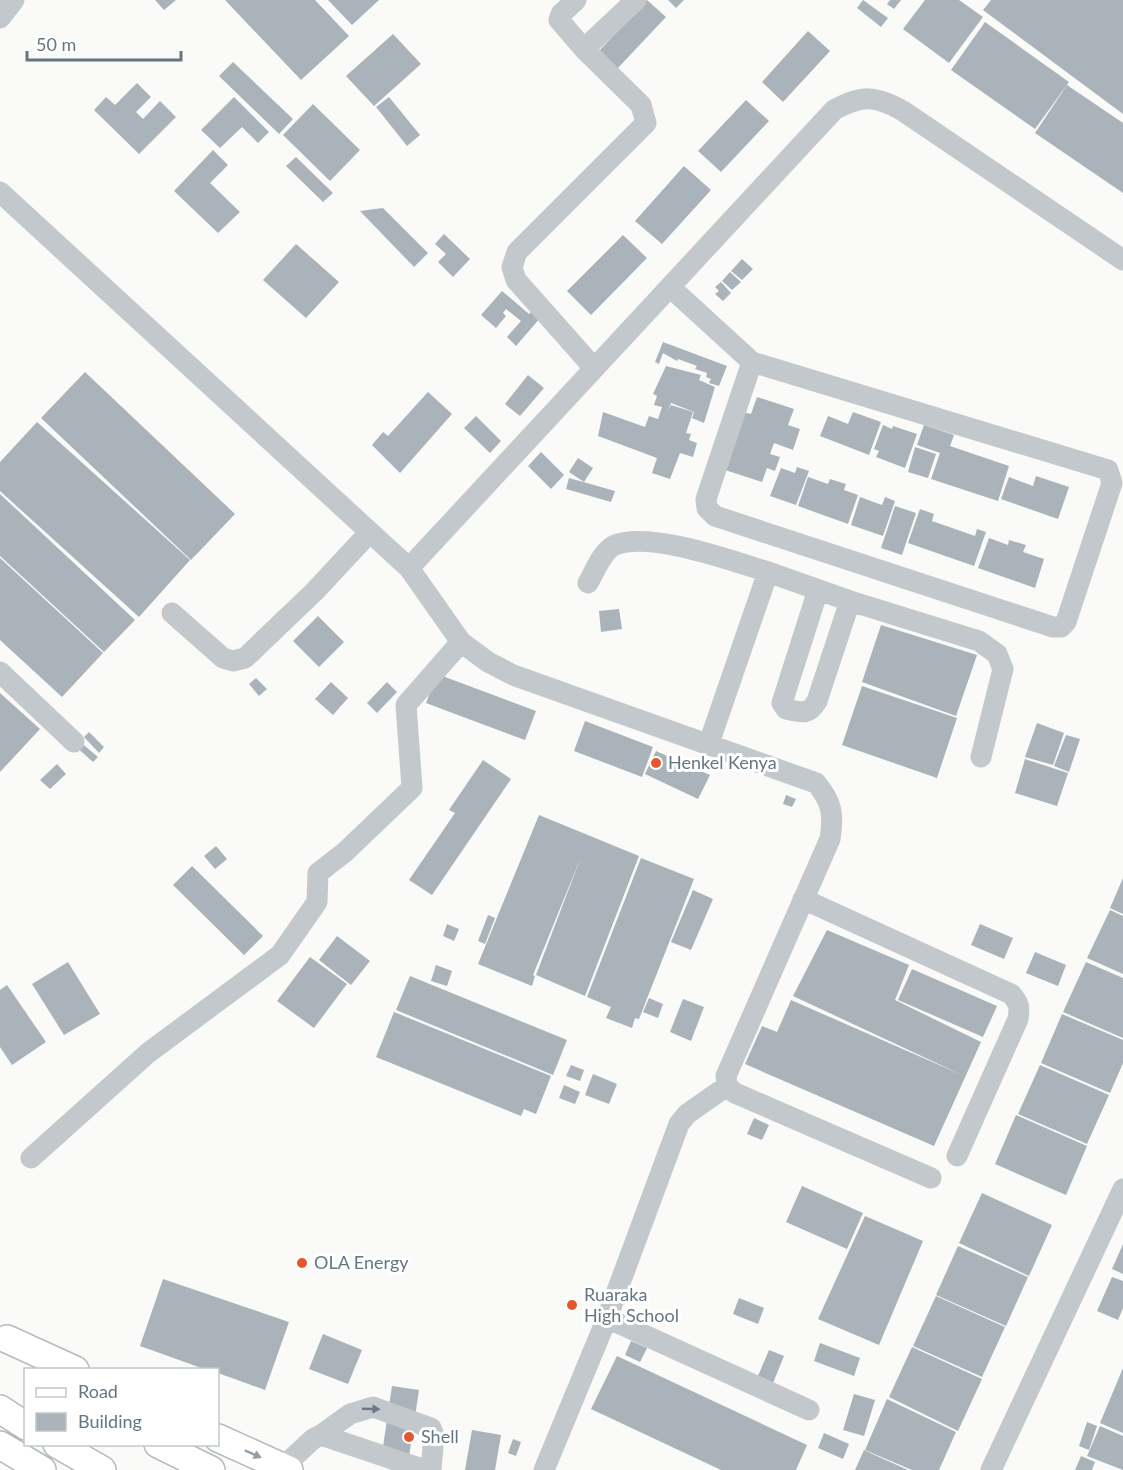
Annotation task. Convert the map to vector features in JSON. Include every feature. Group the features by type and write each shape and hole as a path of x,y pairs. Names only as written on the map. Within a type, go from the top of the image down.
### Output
{"main road":[{"path":"3,1336 40,1368"},
{"path":"3,1336 71,1368"},
{"path":"0,1409 24,1425"},
{"path":"219,1438 286,1469"},
{"path":"0,1445 42,1470"},
{"path":"60,1446 102,1470"},
{"path":"162,1446 211,1470"}],"street":[{"path":"0,18 14,0"},
{"path":"576,0 561,14 559,20 584,49 641,105 646,123 518,252 512,267 516,280 594,368"},
{"path":"584,49 636,0"},
{"path":"409,568 834,110 852,100 867,98 886,101 903,111 1123,260"},
{"path":"0,192 409,568 461,642 488,662 513,675 816,783 831,803 834,815 830,838 726,1076 727,1086 735,1093 931,1178"},
{"path":"670,287 752,362 1108,470 1112,483 1066,622 1061,627 1053,627 715,516 707,508 706,499 752,362"},
{"path":"172,613 223,658 233,661 245,658 315,591 370,532"},
{"path":"588,583 605,553 615,545 642,542 696,550 979,641 997,654 1003,669 981,757"},
{"path":"709,743 768,572"},
{"path":"818,590 782,702 786,709 805,713 812,710 850,601"},
{"path":"31,1158 148,1053 280,955 317,902 318,873 345,852 412,788 406,705 461,642"},
{"path":"0,672 74,742"},
{"path":"803,899 1011,994 1017,1000 1020,1008 1018,1019 957,1156"},
{"path":"544,1470 607,1318 679,1124 687,1114 727,1086"},
{"path":"991,1470 1123,1189"},
{"path":"607,1318 809,1410"},
{"path":"286,1469 313,1438 321,1435 350,1414 373,1407 431,1428 434,1435 431,1470"},
{"path":"321,1435 426,1470"}],"building":[{"path":"155,0 176,0 164,10"},
{"path":"225,0 315,0 349,36 301,80"},
{"path":"328,0 379,0 352,25"},
{"path":"647,0 666,17 616,70 598,52"},
{"path":"668,0 684,0 676,8"},
{"path":"863,0 888,18 881,27 857,8"},
{"path":"890,0 901,0 894,9 887,4"},
{"path":"925,0 959,0 983,17 949,63 903,29"},
{"path":"991,0 1123,0 1123,114 983,10"},
{"path":"985,22 1069,82 1035,129 951,70"},
{"path":"808,31 830,51 783,102 762,82"},
{"path":"393,34 421,64 374,106 346,76"},
{"path":"233,62 293,119 279,134 219,76"},
{"path":"137,83 151,97 136,112 143,119 160,101 176,117 139,154 94,110 106,97 115,105"},
{"path":"1067,85 1123,123 1123,193 1035,133"},
{"path":"234,97 269,132 258,143 242,127 220,148 201,130"},
{"path":"389,97 420,135 407,146 376,107"},
{"path":"746,100 769,121 721,172 698,151"},
{"path":"313,104 360,150 330,181 283,135"},
{"path":"213,150 228,165 210,183 240,212 218,233 174,191"},
{"path":"296,157 333,193 323,202 286,166"},
{"path":"684,166 711,190 662,244 635,221"},
{"path":"383,208 428,253 414,267 360,211"},
{"path":"444,234 470,259 453,277 438,262 446,254 435,244"},
{"path":"623,235 647,258 591,315 567,291"},
{"path":"296,244 339,282 306,318 263,280"},
{"path":"742,259 753,269 742,280 731,271"},
{"path":"730,272 741,282 732,290 722,281"},
{"path":"721,282 731,293 723,301 715,294 719,291 715,287"},
{"path":"502,291 529,314 533,310 541,317 516,346 507,337 521,321 506,309 503,313 506,316 496,328 481,315"},
{"path":"663,342 727,366 719,386 709,383 711,379 706,377 707,373 695,369 697,366 678,359 677,361 663,353 659,364 655,362"},
{"path":"666,366 701,375 699,380 715,387 704,423 692,418 694,412 671,403 668,410 671,405 693,412 686,433 691,434 689,440 697,443 693,457 680,453 670,479 652,473 657,458 598,436 603,412 645,427 649,416 658,419 662,407 654,405 657,396 653,394"},
{"path":"85,372 235,514 191,560 41,418"},
{"path":"528,375 544,388 520,416 505,404"},
{"path":"428,392 452,414 400,473 372,445 383,432 388,436"},
{"path":"757,397 794,409 788,425 800,429 793,450 774,443 770,454 780,457 775,471 767,468 762,482 725,470 743,412 751,414"},
{"path":"853,412 881,422 869,455 820,436 828,416 848,424"},
{"path":"476,416 501,441 490,453 464,428"},
{"path":"37,422 190,560 139,617 0,491 0,462"},
{"path":"883,425 917,434 905,468 876,457 879,451 874,449"},
{"path":"924,425 954,435 950,446 1009,466 998,501 931,479 940,453 917,445"},
{"path":"915,447 936,454 928,478 908,472"},
{"path":"541,452 564,475 551,489 528,466"},
{"path":"578,458 593,468 584,482 569,472"},
{"path":"797,467 809,471 796,505 770,496 781,468 795,473"},
{"path":"1036,476 1069,487 1058,519 1001,499 1009,477 1033,486"},
{"path":"808,477 828,484 830,479 846,484 844,490 858,495 848,524 798,506"},
{"path":"569,478 615,491 611,502 566,489"},
{"path":"0,494 135,620 104,652 0,556"},
{"path":"860,497 882,505 885,497 895,501 883,536 851,525"},
{"path":"895,506 916,513 902,555 881,548"},
{"path":"920,509 934,514 932,521 975,536 977,529 986,532 974,566 908,543"},
{"path":"989,538 1008,545 1009,540 1026,545 1023,552 1044,559 1035,588 978,568"},
{"path":"0,558 103,653 62,697 0,640"},
{"path":"619,609 622,629 601,632 599,611"},
{"path":"318,616 344,642 319,667 293,641"},
{"path":"881,625 977,655 956,716 862,682"},
{"path":"437,674 536,711 525,740 426,703"},
{"path":"256,678 267,689 259,696 249,684"},
{"path":"331,682 348,698 333,715 315,699"},
{"path":"387,682 397,692 377,713 367,703"},
{"path":"862,686 957,718 937,778 842,745"},
{"path":"0,693 40,729 0,772"},
{"path":"585,721 653,747 642,777 574,751"},
{"path":"1037,723 1064,733 1053,765 1025,757"},
{"path":"89,732 104,747 99,753 84,737"},
{"path":"1066,735 1080,739 1069,772 1054,766"},
{"path":"79,741 98,757 93,762 75,746"},
{"path":"656,751 710,775 698,799 645,774"},
{"path":"1025,759 1068,773 1057,806 1015,793"},
{"path":"483,760 511,779 432,895 409,880 455,813 449,810"},
{"path":"57,764 66,774 50,789 40,780"},
{"path":"786,795 796,799 792,807 783,804"},
{"path":"539,815 639,856 585,996 536,975 581,857 533,975 535,976 532,986 478,964"},
{"path":"216,846 227,859 215,869 204,856"},
{"path":"641,858 694,879 639,1019 635,1018 632,1028 606,1018 611,1007 587,997"},
{"path":"192,866 263,936 244,955 173,885"},
{"path":"1123,878 1123,914 1110,908"},
{"path":"693,890 713,899 691,950 671,942"},
{"path":"1110,910 1123,916 1123,974 1087,958"},
{"path":"488,915 495,918 485,944 478,941"},
{"path":"447,924 459,929 454,941 443,936"},
{"path":"980,924 1013,938 1004,959 971,945"},
{"path":"827,930 909,965 895,1000 981,1042 934,1146 745,1064 762,1026 777,1032 791,1000 962,1075 793,996"},
{"path":"337,936 370,961 351,985 319,960"},
{"path":"1035,952 1066,965 1058,986 1026,973"},
{"path":"310,957 347,984 314,1028 277,1001"},
{"path":"68,962 100,1014 64,1035 32,984"},
{"path":"1086,962 1123,978 1123,1038 1063,1012"},
{"path":"436,965 452,971 447,986 431,981"},
{"path":"912,969 997,1006 983,1037 898,1000"},
{"path":"410,976 567,1040 553,1075 396,1010"},
{"path":"7,985 46,1042 12,1065 0,1047 0,990"},
{"path":"649,998 663,1004 658,1018 643,1012"},
{"path":"683,999 704,1007 691,1041 670,1032"},
{"path":"394,1012 551,1076 536,1114 524,1109 521,1116 376,1057"},
{"path":"1062,1014 1123,1040 1123,1063 1110,1093 1041,1063"},
{"path":"571,1065 584,1070 580,1081 566,1076"},
{"path":"1040,1065 1109,1095 1087,1144 1018,1114"},
{"path":"593,1074 617,1084 609,1104 585,1095"},
{"path":"564,1085 580,1092 575,1104 559,1098"},
{"path":"1016,1115 1087,1146 1066,1195 995,1164"},
{"path":"754,1118 769,1125 762,1140 747,1134"},
{"path":"802,1186 863,1213 847,1249 786,1222"},
{"path":"982,1193 1052,1225 1029,1276 959,1243"},
{"path":"865,1216 923,1241 879,1345 818,1319"},
{"path":"1123,1244 1123,1274 1112,1269"},
{"path":"958,1246 1028,1277 1006,1326 936,1295"},
{"path":"1112,1277 1123,1281 1123,1308 1118,1320 1097,1311"},
{"path":"163,1279 289,1322 265,1390 219,1373 219,1368 201,1368 140,1346"},
{"path":"936,1296 1005,1327 982,1377 913,1346"},
{"path":"739,1298 764,1308 758,1324 733,1314"},
{"path":"323,1334 362,1350 348,1384 309,1369"},
{"path":"631,1341 647,1348 640,1362 625,1355"},
{"path":"820,1343 860,1358 854,1376 814,1361"},
{"path":"912,1347 982,1379 958,1431 889,1397"},
{"path":"769,1350 784,1356 773,1383 758,1376"},
{"path":"617,1356 807,1445 796,1470 721,1470 591,1409"},
{"path":"1123,1368 1123,1433 1100,1423"},
{"path":"392,1386 419,1390 408,1463 381,1460"},
{"path":"854,1394 875,1400 864,1436 843,1430"},
{"path":"887,1399 956,1432 939,1470 912,1470 865,1450"},
{"path":"1087,1422 1097,1426 1089,1450 1079,1446"},
{"path":"1100,1426 1123,1436 1123,1470 1087,1456"},
{"path":"472,1430 501,1435 495,1470 465,1470"},
{"path":"824,1433 849,1444 843,1459 818,1448"},
{"path":"513,1439 521,1442 516,1456 508,1453"},
{"path":"864,1450 866,1451 908,1470 855,1470"},
{"path":"1081,1456 1095,1462 1092,1470 1075,1470"}],"place":[{"name":"Henkel Kenya","path":"656,763"},
{"name":"OLA Energy","path":"302,1263"},
{"name":"Ruaraka High School","path":"572,1305"},
{"name":"Shell","path":"409,1437"}]}
